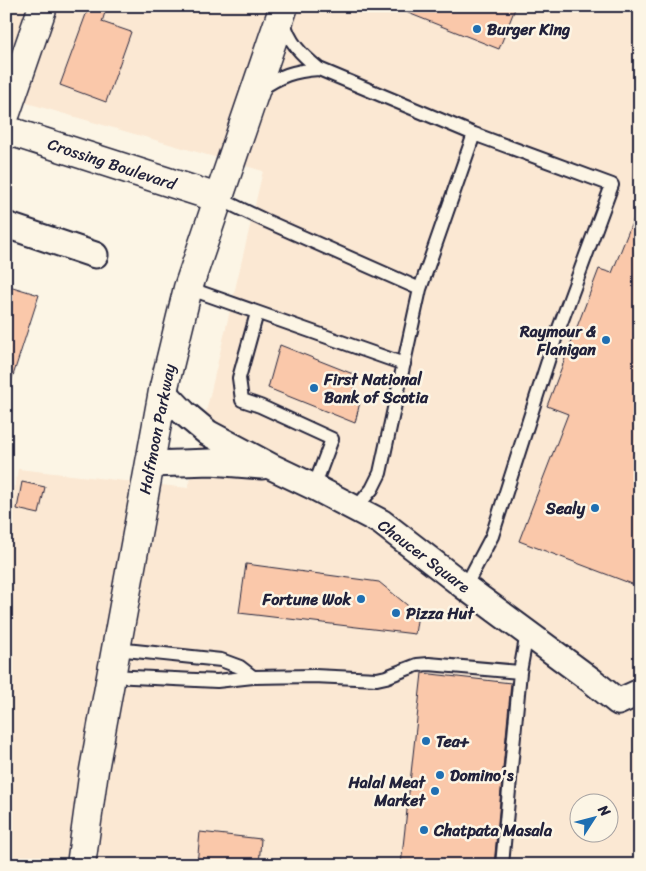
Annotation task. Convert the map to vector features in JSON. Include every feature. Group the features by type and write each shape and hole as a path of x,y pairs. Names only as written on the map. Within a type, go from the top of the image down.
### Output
{"main road":[{"path":"6,113 43,6"},
{"name":"Halfmoon Parkway","path":"81,865 94,770 163,391 188,288 282,10"},
{"name":"Crossing Boulevard","path":"6,130 218,198"}],"street":[{"path":"6,225 95,255"},
{"name":"Chaucer Square","path":"163,391 184,413 208,433 382,522 618,702 640,692"},
{"name":"Chaucer Square","path":"150,464 211,462 272,467"}],"lane":[{"path":"282,10 284,26 292,41 301,54 319,69 474,134 612,186 555,339 492,536 465,587"},
{"path":"254,93 289,73 319,69"},
{"path":"356,508 372,489 380,473 420,289 474,134"},
{"path":"218,198 420,289"},
{"path":"188,288 404,364"},
{"path":"258,312 239,378 242,400 260,406 332,439 314,487"},
{"path":"502,865 520,672 527,633"},
{"path":"116,650 221,660 240,667 254,677"},
{"path":"111,676 216,681 254,677 314,676 377,679 417,665 429,664 520,672"}],"shaded area":[{"path":"6,6 640,6 640,865 6,865 6,544 18,469 188,488 263,171 6,97"}],"building":[{"path":"89,6 107,6 102,22 131,32 106,102 60,85"},
{"name":"Burger King","path":"393,6 516,6 499,49"},
{"path":"639,205 640,587 519,541 568,414 547,406 599,269 612,273"},
{"path":"6,285 39,295 10,385 6,384"},
{"path":"280,345 358,376 351,398 360,402 355,423 268,388"},
{"path":"22,482 45,487 39,514 17,509"},
{"path":"246,564 379,582 418,614 415,634 239,613"},
{"path":"422,673 511,683 494,865 401,865"},
{"path":"200,832 261,839 259,865 197,865"}],"place":[{"name":"Burger King","path":"477,29"},
{"name":"Raymour & Flanigan","path":"606,340"},
{"name":"First National Bank of Scotia","path":"314,388"},
{"name":"Sealy","path":"595,508"},
{"name":"Fortune Wok","path":"361,599"},
{"name":"Pizza Hut","path":"396,613"},
{"name":"Tea+","path":"426,741"},
{"name":"Domino's","path":"440,775"},
{"name":"Halal Meat Market","path":"435,791"},
{"name":"Chatpata Masala","path":"424,830"}]}
